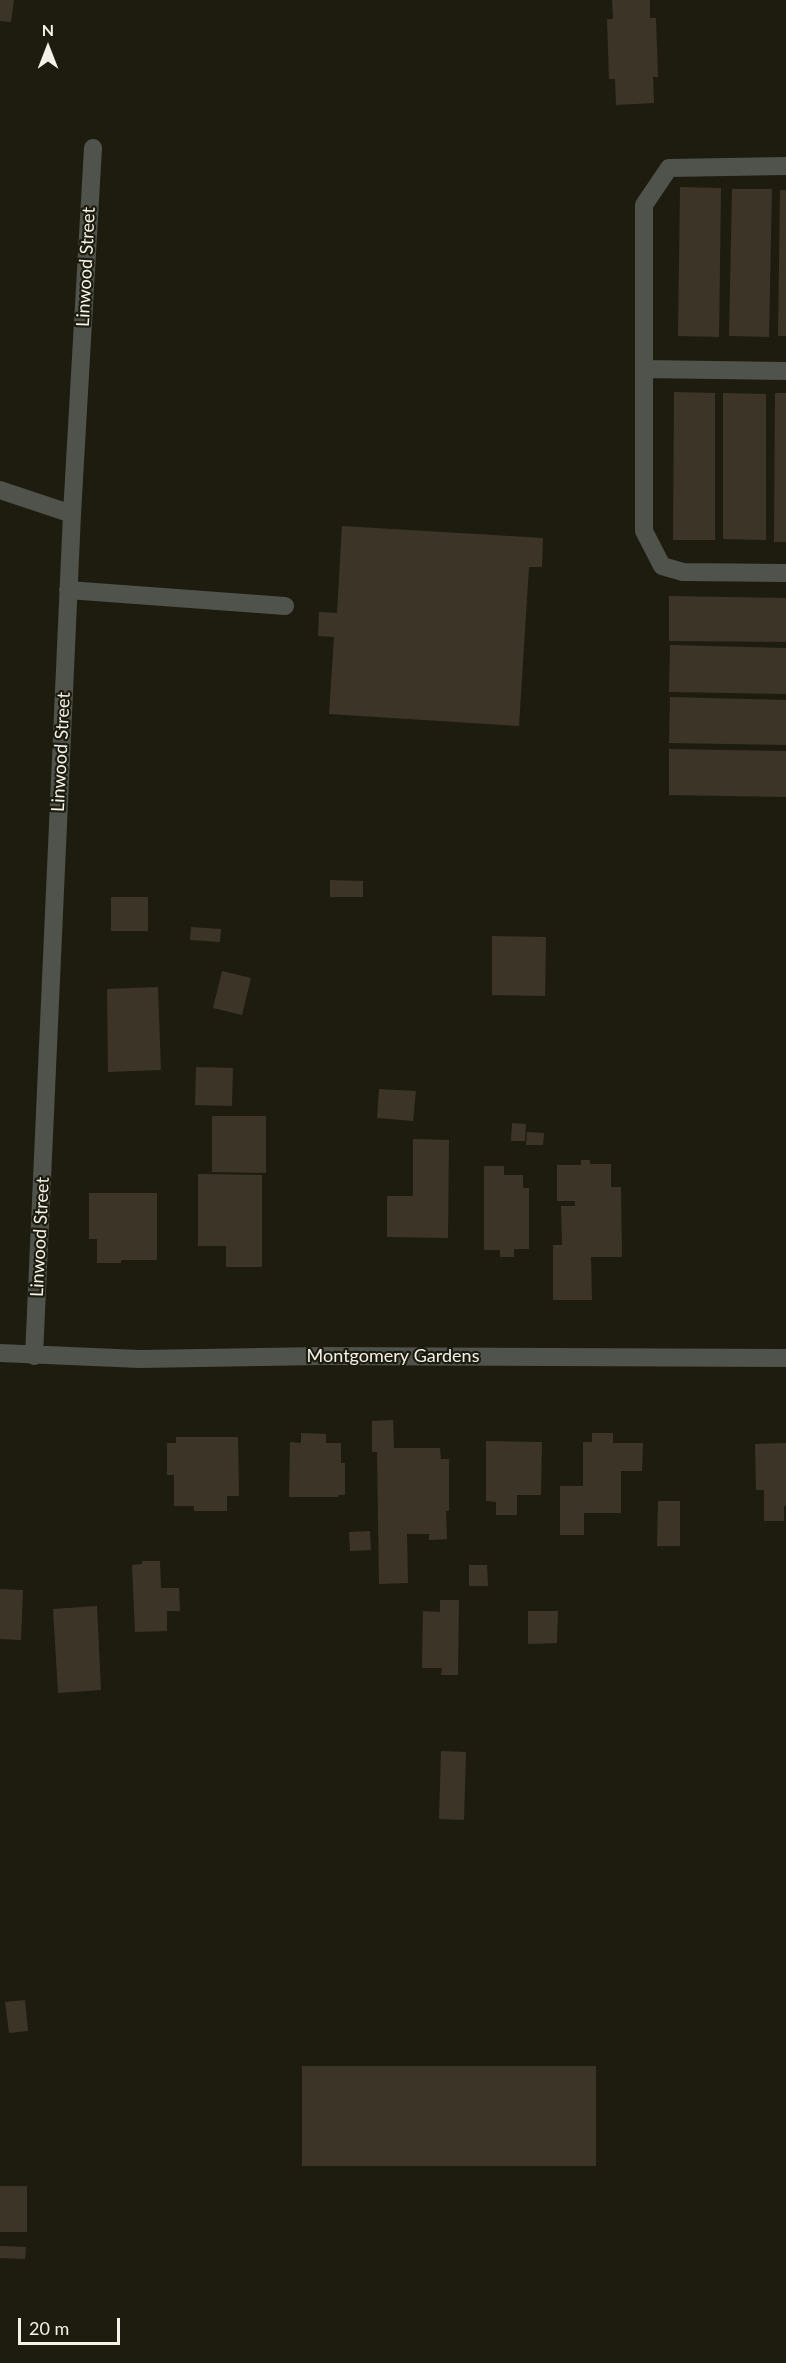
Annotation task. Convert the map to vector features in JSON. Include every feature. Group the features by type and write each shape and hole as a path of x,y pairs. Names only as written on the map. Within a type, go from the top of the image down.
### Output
{"street":[{"name":"Linwood Street","path":"34,1356 68,590 93,148"},
{"path":"786,166 669,168 644,205 644,531 662,566 683,572 786,573"},
{"path":"644,369 786,371"},
{"path":"0,490 72,514"},
{"path":"68,590 285,606"},
{"name":"Montgomery Gardens","path":"0,1353 140,1359 321,1356 786,1358"}],"building":[{"path":"0,0 14,0 11,22 0,21"},
{"path":"612,0 650,0 650,18 656,18 658,77 653,77 654,103 616,105 615,79 609,79 607,19 613,19"},
{"path":"680,187 721,188 719,337 678,336"},
{"path":"732,189 772,189 769,337 729,336"},
{"path":"780,190 786,190 786,336 778,336"},
{"path":"674,392 715,393 715,540 673,540"},
{"path":"723,393 766,394 766,540 723,539"},
{"path":"775,393 786,393 786,542 774,542"},
{"path":"342,526 543,538 542,567 529,567 519,726 329,714 334,637 318,636 319,612 337,613"},
{"path":"669,596 786,598 786,642 669,641"},
{"path":"670,645 786,648 786,694 669,692"},
{"path":"670,697 786,700 786,745 669,743"},
{"path":"669,749 786,751 786,797 669,795"},
{"path":"330,880 363,881 363,897 330,897"},
{"path":"111,897 148,897 148,931 111,931"},
{"path":"191,927 221,929 220,942 190,940"},
{"path":"492,936 546,937 545,996 492,995"},
{"path":"222,971 251,978 242,1015 213,1008"},
{"path":"158,987 161,1070 108,1072 107,989"},
{"path":"196,1067 233,1068 232,1106 195,1105"},
{"path":"379,1089 416,1091 413,1121 377,1118"},
{"path":"212,1116 266,1116 266,1173 212,1172"},
{"path":"512,1123 526,1124 525,1141 511,1141"},
{"path":"527,1132 544,1133 543,1145 526,1145"},
{"path":"413,1139 449,1140 448,1238 387,1237 387,1196 413,1196"},
{"path":"581,1160 590,1160 590,1164 611,1164 611,1187 621,1187 622,1257 591,1257 592,1300 553,1300 553,1245 562,1245 561,1206 575,1206 575,1201 557,1201 557,1165 581,1165"},
{"path":"484,1166 504,1166 504,1175 523,1175 523,1188 529,1188 529,1249 514,1249 514,1257 500,1257 500,1250 484,1250"},
{"path":"198,1174 262,1175 262,1267 226,1267 226,1246 198,1246"},
{"path":"89,1193 157,1193 157,1260 97,1263 97,1239 89,1239"},
{"path":"393,1420 394,1448 440,1448 441,1459 449,1459 447,1539 429,1540 429,1534 407,1534 408,1583 379,1584 377,1452 372,1452 372,1421"},
{"path":"301,1433 326,1434 326,1443 341,1443 341,1463 345,1463 345,1495 289,1497 290,1442 301,1443"},
{"path":"592,1433 613,1433 613,1443 643,1443 642,1471 621,1471 621,1513 584,1513 584,1535 560,1535 560,1486 583,1486 583,1442 592,1442"},
{"path":"176,1437 238,1437 239,1496 227,1496 227,1511 194,1511 194,1506 174,1506 174,1475 167,1475 167,1443 176,1443"},
{"path":"486,1441 542,1442 541,1495 517,1495 517,1515 496,1515 496,1502 486,1501"},
{"path":"786,1443 784,1521 764,1521 764,1490 756,1490 755,1444"},
{"path":"658,1501 680,1501 680,1546 657,1546"},
{"path":"370,1531 371,1550 350,1551 349,1532"},
{"path":"142,1561 160,1561 161,1588 179,1588 180,1611 167,1611 167,1631 135,1632 132,1565 142,1564"},
{"path":"469,1565 487,1565 488,1586 469,1586"},
{"path":"0,1589 23,1590 21,1640 0,1639"},
{"path":"440,1600 459,1600 458,1675 441,1675 442,1668 422,1668 423,1611 440,1612"},
{"path":"97,1606 101,1690 58,1693 53,1609"},
{"path":"528,1611 558,1611 557,1643 528,1644"},
{"path":"441,1751 466,1752 464,1820 439,1819"},
{"path":"25,2000 28,2031 9,2033 5,2002"},
{"path":"302,2066 596,2066 596,2166 302,2166"},
{"path":"0,2186 27,2186 27,2232 0,2232"},
{"path":"0,2246 26,2247 25,2259 0,2258"}]}
